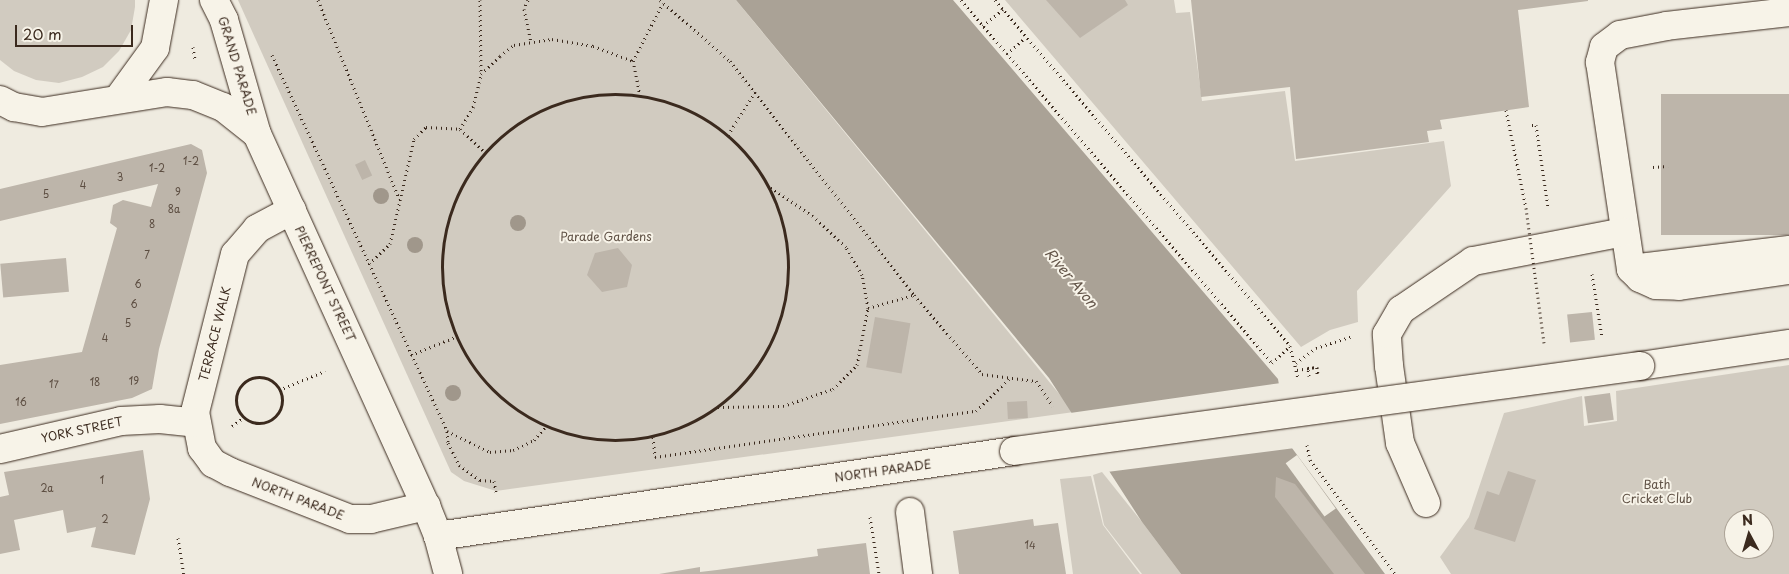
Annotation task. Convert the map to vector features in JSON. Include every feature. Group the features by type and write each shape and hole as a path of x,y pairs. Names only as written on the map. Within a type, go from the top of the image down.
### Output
{"street":[{"path":"118,99 155,48 164,0"},
{"name":"GRAND PARADE","path":"214,0 224,20 257,134"},
{"path":"1789,12 1644,29 1620,35 1604,47 1600,62 1623,232 1631,268 1640,278 1656,285 1679,286 1789,270"},
{"name":"PIERREPONT STREET","path":"0,100 14,107 42,112 167,92 193,96 223,107 257,134 426,506 438,536 448,574"},
{"name":"TERRACE WALK","path":"230,472 213,463 202,448 195,412 235,254 257,229 292,210"},
{"path":"1426,503 1400,443 1389,366 1387,334 1401,310 1473,261 1623,232"},
{"path":"1631,268 1789,250"},
{"name":"NORTH PARADE","path":"438,536 1014,451 1789,344"},
{"name":"YORK STREET","path":"0,449 121,421 160,418 196,423"},
{"name":"NORTH PARADE","path":"230,472 350,519 371,519 426,506"},
{"path":"910,512 918,574"}],"path":[{"path":"318,0 399,198"},
{"path":"460,129 473,107 481,74 480,0"},
{"path":"528,0 524,9 531,42"},
{"path":"961,0 1272,363 1290,346"},
{"path":"995,0 1290,346 1296,363 1300,388"},
{"path":"640,96 633,61 662,1 730,62 914,294 982,374 1036,381 1053,406"},
{"path":"984,26 1003,9"},
{"path":"1007,54 1026,38"},
{"path":"481,74 514,45 552,39 593,46 633,61"},
{"path":"271,53 447,431 448,443 459,466 475,478 494,481"},
{"path":"728,135 755,92"},
{"path":"598,94 640,96 685,108 728,135 755,164 768,186 783,225 789,271 786,300 775,336 759,365 739,389 717,407 691,423 653,436 609,440 572,435 546,426 509,405 487,386 455,337 444,300 441,257 445,230 464,180 485,152 529,116 561,102 598,94"},
{"path":"1506,110 1526,208 1545,349"},
{"path":"1532,126 1536,125 1548,207"},
{"path":"369,264 390,244 414,139 426,127 460,129 485,152"},
{"path":"1653,167 1668,166"},
{"path":"717,407 782,406 833,389 858,365 868,308 862,275 846,247 813,216 768,186"},
{"path":"868,308 914,294"},
{"path":"1598,308 1603,347"},
{"path":"411,355 455,337"},
{"path":"1296,363 1316,348 1348,337"},
{"path":"1297,370 1308,368 1317,368 1317,375 1309,376 1308,368 1317,367 1318,375 1313,376"},
{"path":"279,390 325,371"},
{"path":"264,377 276,383 279,390 282,395 281,408 274,419 261,424 243,418 236,405 242,384 251,378 264,377"},
{"path":"653,436 655,458 976,410 1010,378"},
{"path":"230,428 243,418"},
{"path":"447,431 490,452 513,450 534,440 546,426"},
{"path":"1307,442 1310,460 1395,574"},
{"path":"870,517 879,574"},
{"path":"178,538 184,574"}],"green space":[{"path":"0,0 135,0 135,7 131,30 119,51 103,67 82,77 59,83 36,80 14,71 0,60"},
{"name":"Parade Gardens","path":"238,0 736,0 1074,412 496,491 464,481 451,472"},
{"path":"1005,0 1174,0 1176,13 1190,12 1202,101 1285,91 1295,161 1444,141 1451,186 1357,291 1358,322 1330,330 1301,347"},
{"name":"Bath Cricket Club","path":"1789,365 1789,574 1451,574 1440,557 1469,517 1504,413 1582,396 1584,426 1617,421 1616,391"},
{"path":"1102,472 1181,574 1142,574 1104,525 1093,475"},
{"path":"1091,476 1103,525 1140,574 1073,574 1060,479"}],"water":[{"name":"River Avon","path":"736,0 953,0 1278,379 1289,444 1385,574 1181,574 1142,522 1049,378"}],"pier":[{"path":"1281,383 1291,443 1295,448 1107,472 1070,413"},
{"path":"1297,455 1336,508 1324,517 1286,463"}],"building":[{"path":"1046,0 1125,0 1128,5 1080,38"},
{"path":"1191,0 1588,1 1518,10 1529,107 1440,120 1442,129 1427,131 1429,142 1296,159 1290,87 1201,97"},
{"path":"1661,94 1789,94 1789,235 1661,235"},
{"path":"191,144 202,150 207,173 159,349 152,389 132,398 0,424 0,365 82,352 117,228 110,223 113,205 123,200 151,207 158,184 0,221 0,189"},
{"path":"365,160 372,175 362,180 355,165"},
{"path":"618,248 632,265 627,287 602,292 587,275 595,253"},
{"path":"66,258 69,292 3,298 0,264"},
{"path":"1592,312 1595,340 1570,342 1567,315"},
{"path":"875,317 910,323 902,373 866,367"},
{"path":"1610,393 1614,420 1588,423 1584,397"},
{"path":"1027,401 1028,418 1008,419 1007,402"},
{"path":"143,450 150,499 135,555 91,547 96,527 67,533 63,510 14,520 20,550 0,554 0,497 9,495 4,472"},
{"path":"1508,471 1536,480 1515,542 1474,529 1487,491 1499,495"},
{"path":"1276,477 1295,484 1365,574 1334,574 1275,497"},
{"path":"1033,519 1034,526 1058,523 1066,574 959,574 953,531"},
{"path":"866,543 870,574 659,574 700,567 700,572 818,556 817,549"}]}
